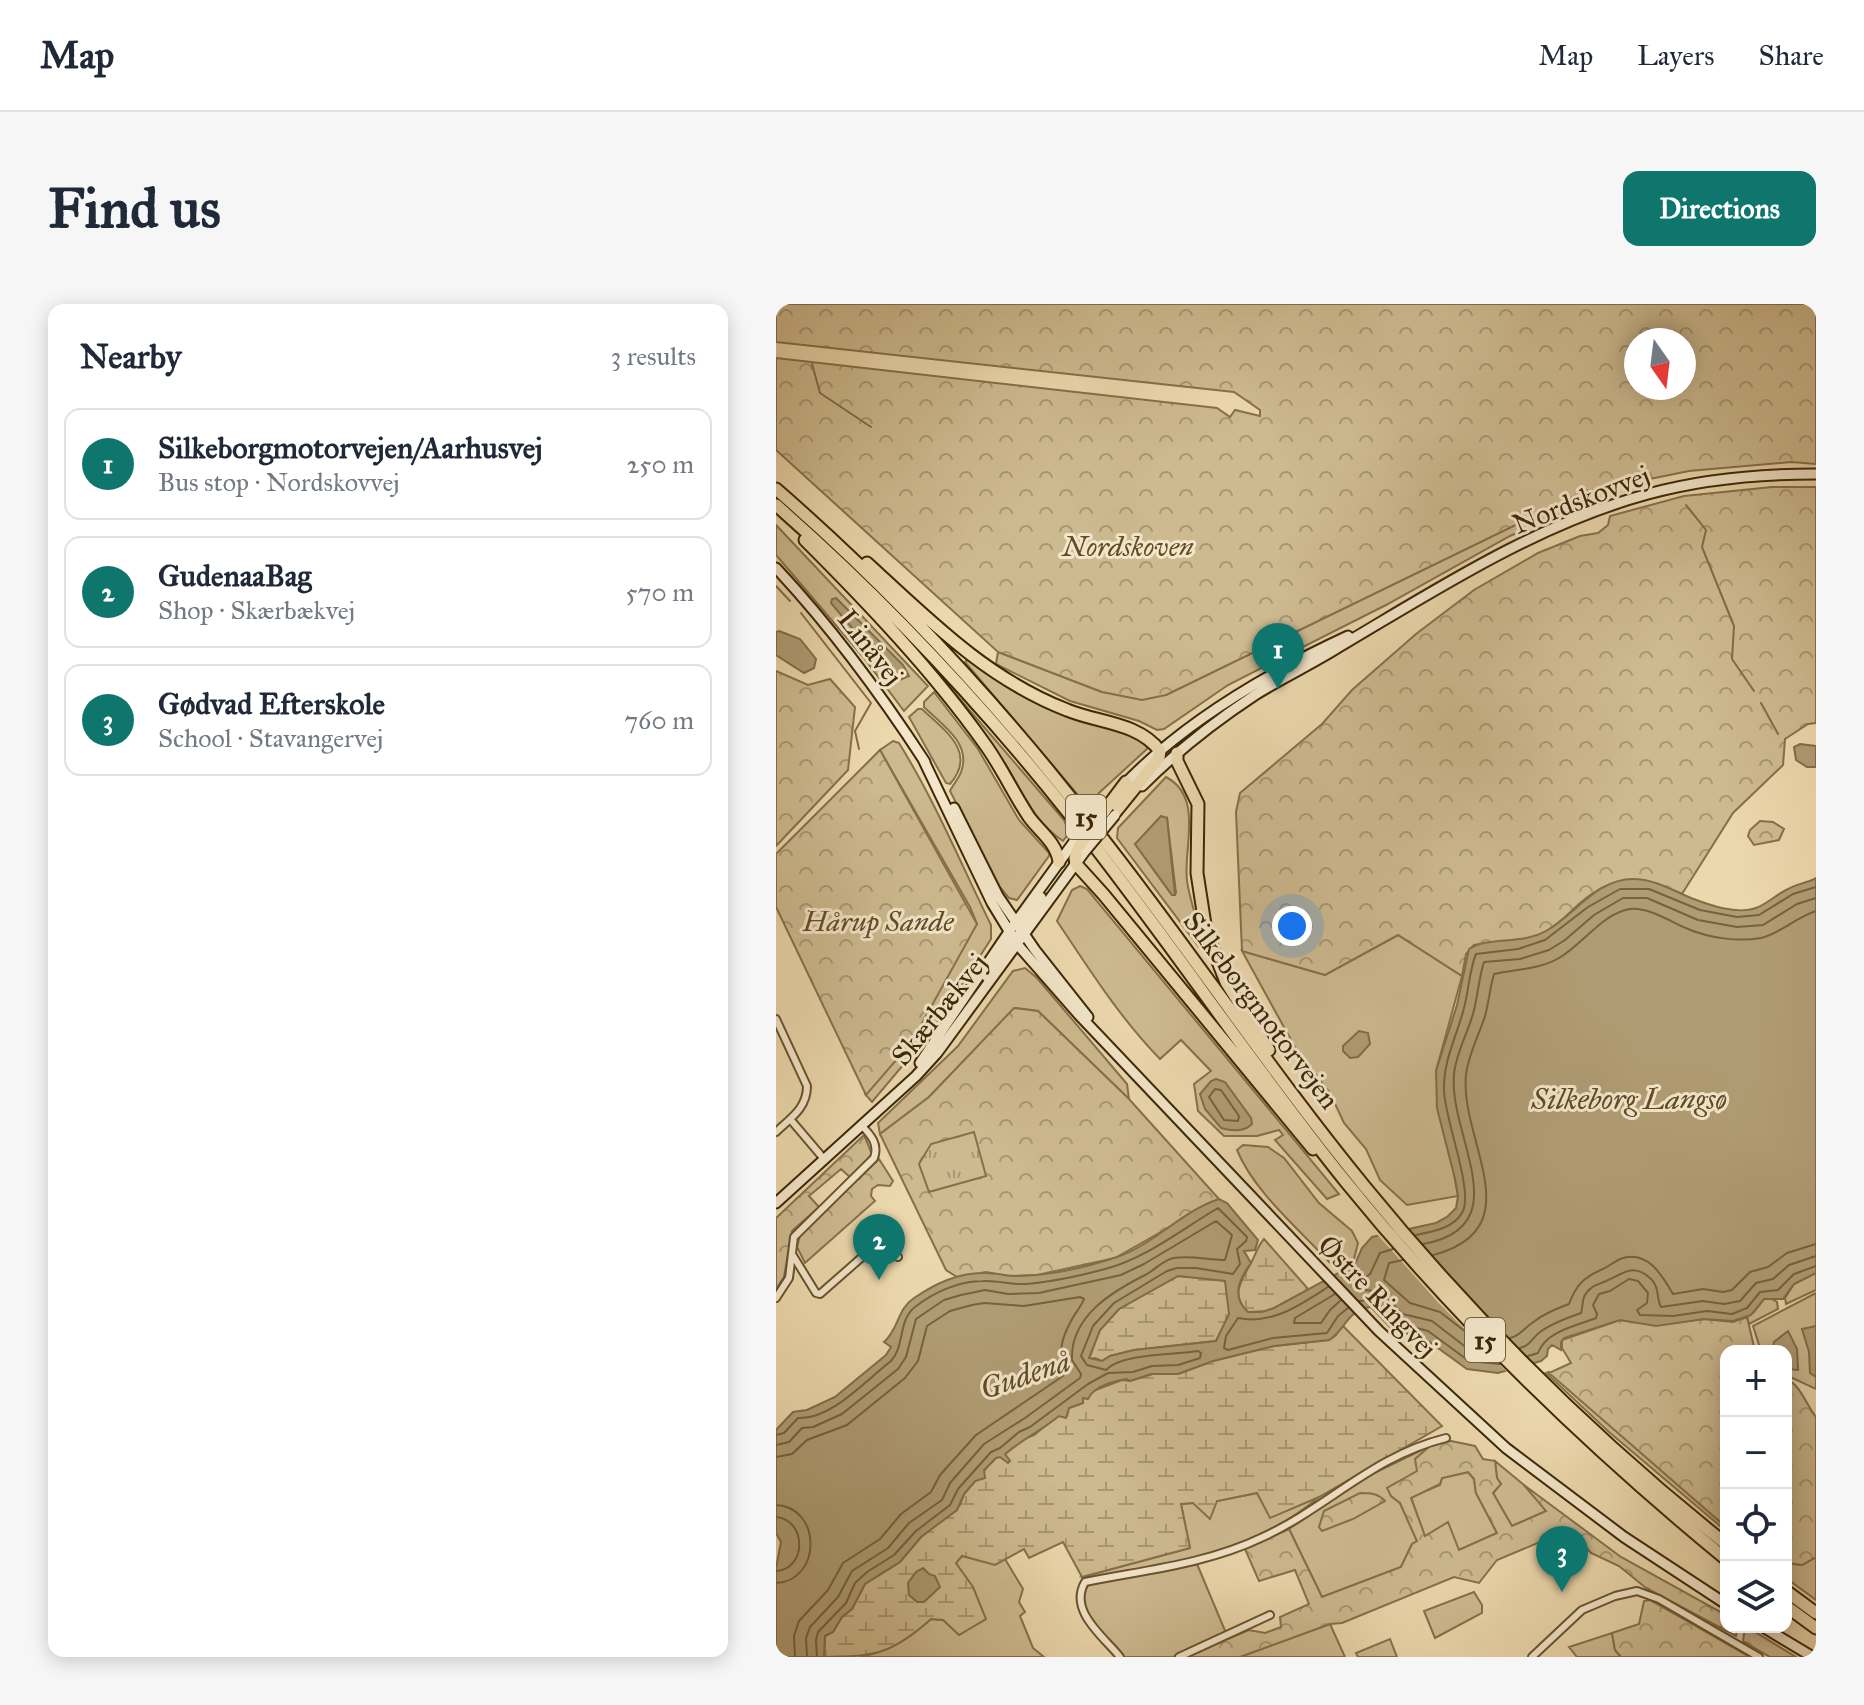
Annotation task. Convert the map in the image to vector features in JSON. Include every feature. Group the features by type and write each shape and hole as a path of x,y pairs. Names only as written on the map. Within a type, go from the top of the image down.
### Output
{"highway":[{"path":"776,486 824,523 972,658 1052,704 1137,731 1151,740 1191,785 1198,804 1197,873 1200,899 1212,949 1244,1013 1337,1150"},
{"name":"Silkeborgmotorvejen","path":"776,486 887,592 1019,735 1120,861 1337,1150 1344,1177 1642,1489 1720,1554"},
{"name":"Silkeborgmotorvejen","path":"776,505 896,619 1037,774 1112,868 1344,1177 1404,1251 1485,1340 1574,1420 1720,1539"},
{"path":"776,511 871,609 951,699 985,744 1026,812 1058,853 1059,862"},
{"path":"1078,851 1110,810 1163,756"},
{"path":"1100,833 1126,782"},
{"path":"1041,832 1078,851 1104,895 1344,1177"},
{"path":"1792,1595 1816,1613"},
{"path":"1792,1610 1816,1628"}],"main road":[{"name":"Nordskovvej","path":"1163,756 1232,698 1527,541 1619,502 1670,488 1717,480 1816,474"},
{"name":"Linåvej","path":"776,568 894,713 952,804 1016,934"},
{"name":"Nordskovvej","path":"1126,782 1257,694 1380,621"},
{"name":"Linåvej","path":"923,759 972,859 1016,934"},
{"path":"1016,934 1059,862 1100,833"},
{"path":"1016,934 1078,851"},
{"name":"Østre Ringvej","path":"1016,934 1073,996 1106,1040"},
{"name":"Østre Ringvej","path":"1016,934 1080,1016 1379,1331 1506,1448 1624,1537 1720,1600"},
{"name":"Skærbækvej","path":"776,1203 916,1076 962,1022 1016,934"},
{"name":"Skærbækvej","path":"891,1098 932,1049 1016,934"},
{"path":"1773,1633 1813,1657"}],"street":[{"path":"776,1019 807,1086 806,1101 776,1132"},
{"path":"790,1119 824,1159"},
{"path":"776,1298 789,1278 794,1237 801,1227 874,1158 875,1143 861,1125"},
{"path":"792,1254 816,1293 820,1294 878,1243 886,1243 898,1257"},
{"path":"1120,1657 1084,1615 1081,1587 1085,1582 1165,1568 1250,1544 1288,1525 1386,1461 1419,1445 1446,1438"},
{"path":"1532,1657 1582,1610 1615,1596 1637,1591 1659,1599 1759,1657"},
{"path":"1179,1657 1270,1615"}],"green space":[{"name":"Nordskoven","path":"776,304 1816,304 1816,464 1791,462 1689,471 1581,493 1166,695 1142,700 1102,692 998,652 776,450 776,358 1217,408 1230,417 1235,410 1260,416 1260,410 1234,392 776,342"},
{"path":"1772,487 1816,487 1816,723 1808,724 1785,739 1783,765 1733,813 1682,894 1642,881 1630,880 1606,886 1541,934 1474,945 1466,954 1462,976 1398,935 1325,975 1242,951 1236,812 1240,793 1322,724 1352,690 1416,634 1474,590 1538,553 1580,536 1598,533 1608,525 1610,516 1684,496"},
{"path":"1581,493 1581,504 1510,536 1386,605 1228,685 1164,729 1157,730 1139,721 1070,701 996,664 998,652 1102,692 1166,695"},
{"path":"776,525 928,686 904,711 864,658 776,555"},
{"path":"969,659 1043,704 1131,734 1148,748 1099,793 1089,808 965,662"},
{"name":"Hårup Sande","path":"776,671 808,685 830,679 855,707 848,770 776,846"},
{"path":"948,685 1064,820 1069,833 1063,841 1035,813 1000,756 945,687"},
{"path":"934,692 978,749 1019,820 1049,853 1017,900 1009,898 999,886 950,791 961,772 962,750 952,734 924,707 924,702"},
{"path":"922,709 955,742 961,762 950,784 946,783 909,717"},
{"path":"893,741 899,743 936,810 991,925 991,939 931,1032 872,1102 865,1094 977,924 880,750"},
{"name":"Hårup Sande","path":"880,750 977,924 911,1043 866,1095 776,907 776,854"},
{"path":"1166,777 1178,786 1188,810 1187,881 1204,948 1199,947 1117,838 1118,828","holes":["1167,818 1176,893 1172,895 1135,844"]},
{"path":"1760,821 1773,822 1784,829 1779,840 1754,845 1748,836"},
{"path":"1080,886 1087,889 1339,1194 1327,1199 1275,1140 1283,1135 1279,1130 1257,1136 1224,1136 1198,1111 1194,1084 1211,1071 1181,1040 1160,1059 1118,1010 1057,921 1072,890"},
{"path":"1398,935 1462,976 1436,1071 1458,1196 1407,1205 1380,1180 1366,1149 1344,1123 1330,1093 1296,1049 1242,951 1325,975"},
{"path":"1025,968 1037,978 1127,1084 1129,1099 1038,1011 1015,1008 929,1097 880,1134 878,1123 958,1046 1013,971"},
{"path":"1014,1008 1038,1011 1129,1099 1219,1199 1115,1258 1037,1275 1009,1276 986,1272 957,1277 946,1270 880,1134 929,1097"},
{"path":"974,1132 986,1176 929,1192 919,1164 931,1144"},
{"path":"864,1135 872,1154 851,1178 841,1169 809,1196 819,1207 792,1231 784,1277 776,1289 776,1218"},
{"path":"1243,1145 1268,1147 1284,1158 1319,1203 1352,1231 1358,1243 1354,1259 1340,1268 1332,1265 1293,1225 1266,1196 1245,1166 1237,1150"},
{"path":"879,1159 893,1181 890,1186 878,1185 872,1189 871,1196 875,1201 805,1263 797,1247 800,1235"},
{"path":"1264,1239 1309,1290 1269,1311 1248,1312 1239,1300 1239,1288"},
{"path":"1816,1273 1816,1290 1786,1304 1785,1298 1794,1284"},
{"path":"1178,1276 1222,1279 1226,1283 1230,1314 1216,1341 1134,1350 1102,1361 1089,1359 1100,1330 1119,1309"},
{"path":"1816,1293 1816,1389 1792,1378 1792,1345 1759,1345 1753,1326"},
{"path":"1764,1299 1777,1302 1778,1309 1749,1324 1747,1317"},
{"path":"1747,1317 1754,1345 1720,1345 1720,1522 1549,1373 1571,1363 1562,1348 1562,1340 1620,1320 1656,1325 1704,1319 1733,1322"},
{"path":"1342,1325 1442,1426 1319,1497 1270,1518 1257,1493 1217,1501 1210,1519 1193,1503 1181,1504 1190,1548 1082,1577 1063,1542 1029,1558 1024,1549 995,1565 962,1556 956,1563 973,1587 986,1619 959,1635 943,1620 931,1619 906,1639 883,1651 824,1657 825,1636 833,1632 842,1617 852,1609 865,1584 900,1562 921,1537 960,1505 964,1494 996,1457 1034,1435 1059,1415 1067,1416 1069,1408 1083,1403 1083,1398 1093,1391 1122,1380 1130,1381 1153,1374 1178,1374 1213,1361 1274,1346 1329,1340"},
{"path":"1549,1372 1720,1522 1720,1526 1609,1432 1546,1373"},
{"path":"1792,1383 1816,1417 1816,1557 1802,1565 1792,1564"},
{"path":"1451,1441 1475,1446 1483,1459 1495,1461 1501,1484 1493,1493 1512,1526 1546,1511 1524,1485 1621,1557 1720,1612 1720,1627 1646,1588 1619,1566 1591,1553 1569,1530 1497,1560 1479,1583 1454,1577 1342,1623 1330,1624 1240,1657 1186,1657 1249,1630 1265,1633 1281,1627 1280,1617 1309,1604 1295,1570 1259,1581 1245,1549 1289,1529 1322,1597 1401,1567 1412,1544 1417,1541 1400,1503 1387,1488 1417,1471 1415,1459 1430,1446","holes":["1468,1472 1474,1479 1476,1493 1497,1533 1459,1550 1448,1522 1425,1536 1411,1498 1440,1484 1442,1478"]},
{"path":"1430,1446 1417,1471 1391,1496 1400,1503 1417,1541 1412,1544 1401,1567 1322,1597 1289,1529 1364,1478"},
{"path":"1495,1461 1524,1485 1547,1511 1512,1526 1493,1493 1501,1484"},
{"path":"1468,1472 1474,1479 1476,1493 1497,1533 1459,1550 1425,1537 1411,1497 1440,1485 1442,1478"},
{"path":"1257,1493 1271,1517 1319,1497 1293,1516 1238,1544 1149,1568 1087,1579 1082,1577 1190,1548 1181,1504"},
{"path":"1360,1493 1370,1493 1385,1501 1353,1519 1322,1531 1319,1527 1324,1511"},
{"path":"1009,1549 1005,1559 1023,1589 1019,1602 1025,1612 1020,1616 1033,1648 1044,1657 859,1657 898,1643 931,1619 943,1620 929,1559"},
{"path":"1816,1557 1816,1600 1792,1582 1792,1564 1802,1565"},
{"path":"1197,1564 1226,1633 1173,1657 1121,1657 1087,1612 1085,1592 1090,1583"},
{"path":"1474,1592 1482,1605 1482,1613 1435,1638 1424,1611"},
{"path":"1650,1600 1749,1657 1621,1657 1615,1650 1612,1633 1639,1624 1644,1601"},
{"path":"1330,1624 1345,1657 1240,1657"},
{"path":"1612,1633 1615,1650 1621,1657 1577,1657 1569,1647"},
{"path":"1744,1633 1757,1633 1796,1657 1770,1657 1743,1641"},
{"path":"1390,1639 1397,1657 1358,1657 1356,1653"}],"water":[{"path":"836,598 903,665 909,676 895,679 831,603"},
{"path":"776,632 800,639 816,659 814,668 804,673 776,655"},
{"path":"1800,744 1816,746 1816,767 1807,767 1796,760 1794,747"},
{"path":"1161,816 1167,818 1175,895 1135,844"},
{"name":"Silkeborg Langsø","path":"1816,878 1816,1273 1794,1284 1783,1299 1764,1299 1751,1315 1733,1321 1704,1319 1656,1326 1620,1320 1564,1338 1561,1350 1552,1345 1541,1361 1498,1373 1467,1369 1424,1338 1393,1330 1371,1307 1357,1312 1329,1340 1274,1346 1213,1361 1178,1374 1151,1374 1111,1383 1100,1387 1088,1399 1083,1398 1083,1403 1069,1408 1066,1418 1059,1416 1005,1454 1010,1461 1008,1463 1000,1457 996,1458 984,1470 985,1478 975,1481 964,1494 957,1510 921,1537 900,1562 865,1584 852,1609 842,1617 833,1632 825,1636 824,1657 776,1657 776,1568 781,1542 776,1533 776,1430 793,1412 807,1410 835,1397 886,1355 891,1347 884,1342 904,1308 914,1298 938,1284 964,1275 1044,1274 1117,1257 1143,1245 1205,1204 1219,1199 1227,1203 1258,1240 1255,1250 1244,1251 1251,1263 1240,1282 1238,1294 1243,1306 1248,1312 1274,1308 1355,1264 1362,1248 1372,1237 1436,1223 1456,1208 1458,1196 1455,1179 1437,1108 1436,1071 1457,1005 1469,949 1546,931 1597,891 1620,881 1648,881 1706,904 1748,910 1791,887","holes":["1178,1276 1225,1281 1229,1314 1216,1341 1134,1350 1102,1361 1089,1358 1100,1330 1119,1309"]},
{"path":"1359,1031 1368,1033 1370,1044 1358,1057 1350,1058 1343,1051 1343,1046"},
{"path":"1216,1079 1225,1082 1251,1118 1249,1127 1237,1130 1221,1128 1205,1109 1200,1094"},
{"path":"1816,1326 1816,1377 1810,1373 1809,1352 1802,1329"},
{"path":"1788,1331 1797,1349 1798,1370 1792,1370 1792,1345 1773,1345"},
{"path":"923,1568 935,1576 940,1587 924,1602 917,1602 909,1595 908,1583"}],"pier":[{"path":"1390,1228 1522,1371 1509,1374 1374,1231"}],"waterway":[{"path":"812,364 820,393 871,427"},
{"path":"1686,505 1706,530 1702,547 1734,626 1732,659 1754,691"},
{"path":"776,586 790,601"},
{"path":"801,613 871,703 855,731 859,749"},
{"path":"1761,703 1778,734"}],"place":[{"name":"Silkeborgmotorvejen/Aarhusvej","path":"1278,689"},
{"name":"GudenaaBag","path":"879,1280"},
{"name":"Gødvad Efterskole","path":"1562,1592"}],"water label":[{"name":"Gudenå","path":"1025,1375"}]}
